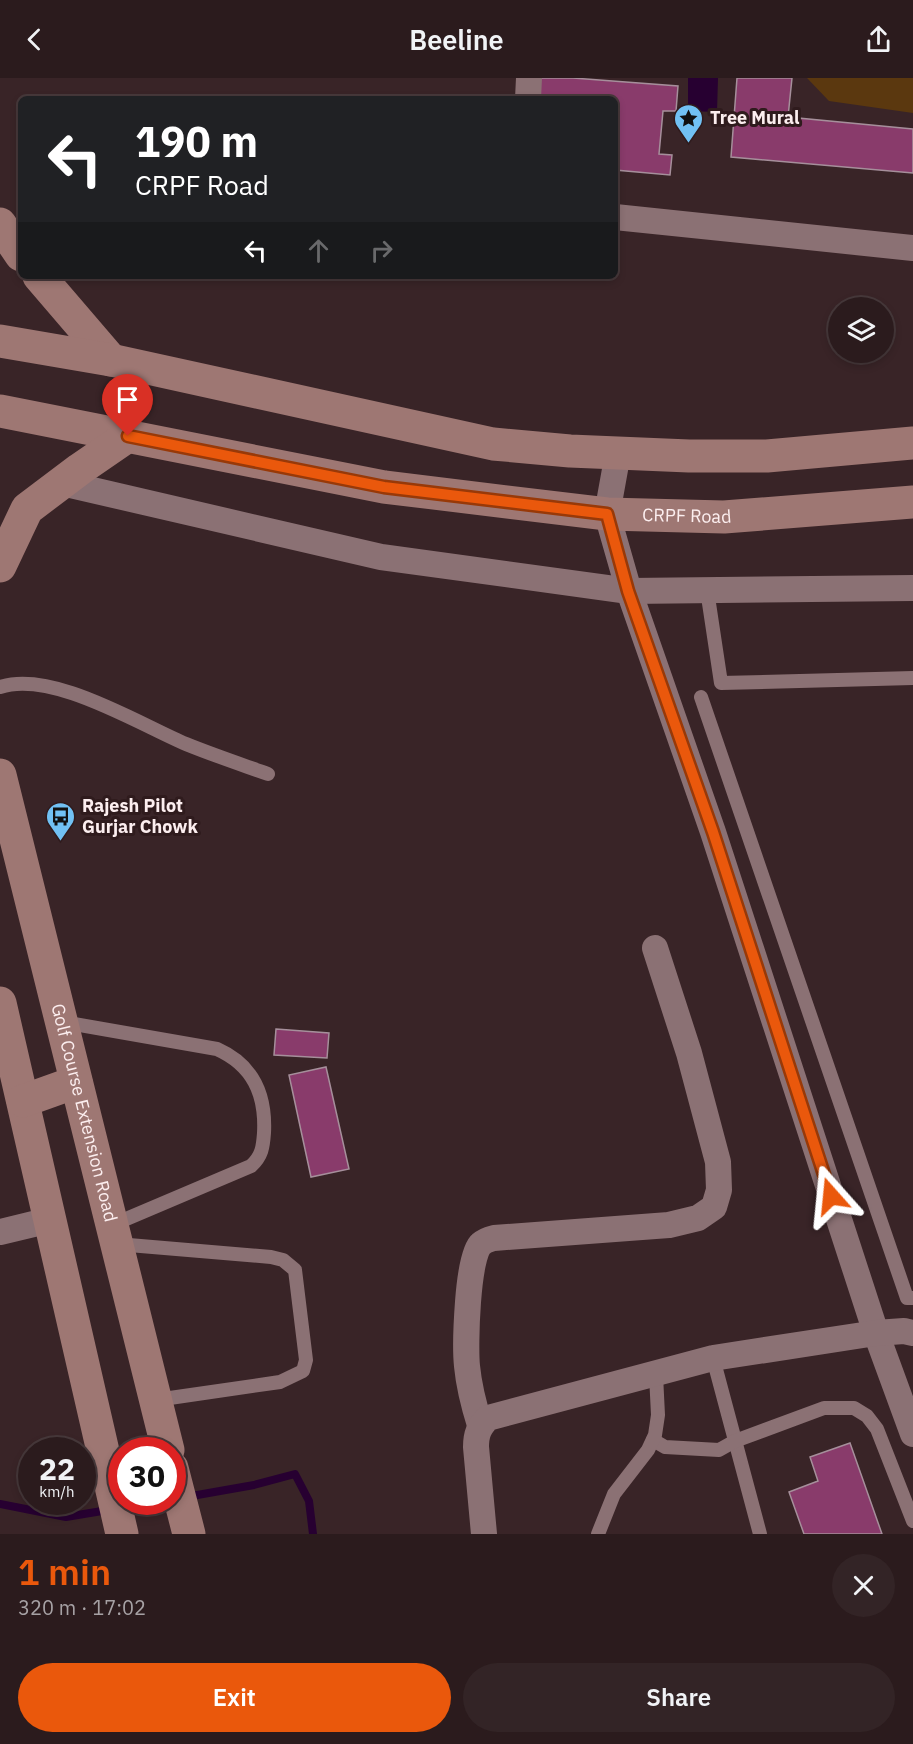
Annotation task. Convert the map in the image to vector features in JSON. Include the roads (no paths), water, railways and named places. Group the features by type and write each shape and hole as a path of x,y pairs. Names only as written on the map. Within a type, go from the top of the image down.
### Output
{"street":[{"path":"528,96 529,78"},
{"path":"618,217 913,248"},
{"path":"0,224 18,251"},
{"path":"42,279 111,360"},
{"path":"0,341 111,360 494,444 618,453 767,456 913,443"},
{"name":"CRPF Road","path":"0,411 384,487 607,514 724,517 913,502"},
{"path":"0,566 27,509 128,436"},
{"path":"618,453 607,514 628,591 713,832 876,1333 913,1434"},
{"path":"62,483 381,557 628,591 913,588"},
{"name":"Golf Course Extension Road","path":"0,775 165,1437"},
{"path":"480,1425 471,1396 466,1364 469,1291 473,1257 480,1244 494,1238 669,1225 698,1218 714,1207 719,1190 718,1162 688,1053 655,948"},
{"path":"0,1003 121,1532"},
{"path":"23,1101 76,1082"},
{"path":"0,1232 50,1220"},
{"path":"484,1534 476,1435 480,1425 488,1418 713,1358 876,1333 913,1333"}],"lane":[{"path":"707,590 721,683 913,678"},
{"path":"0,687 33,683 86,698 186,744 268,774"},
{"path":"701,697 907,1298 913,1298"},
{"path":"61,1021 217,1049 232,1055 249,1072 258,1089 265,1113 260,1158 251,1166 114,1234"},
{"path":"114,1234 271,1257 283,1260 296,1270 306,1360 303,1371 280,1382 156,1400"},
{"path":"713,1358 760,1534"},
{"path":"598,1534 614,1494 648,1450 652,1440 658,1415 656,1375"},
{"path":"652,1440 665,1447 719,1450 735,1441 825,1408 854,1408 867,1416 877,1429 913,1521"}],"waterway":[{"path":"186,1497 254,1485 295,1474 309,1501 313,1534"},
{"path":"0,1504 66,1517 108,1510"}],"place":[{"name":"Tree Mural","path":"689,144"},
{"name":"Rajesh Pilot Gurjar Chowk","path":"61,842"}]}
